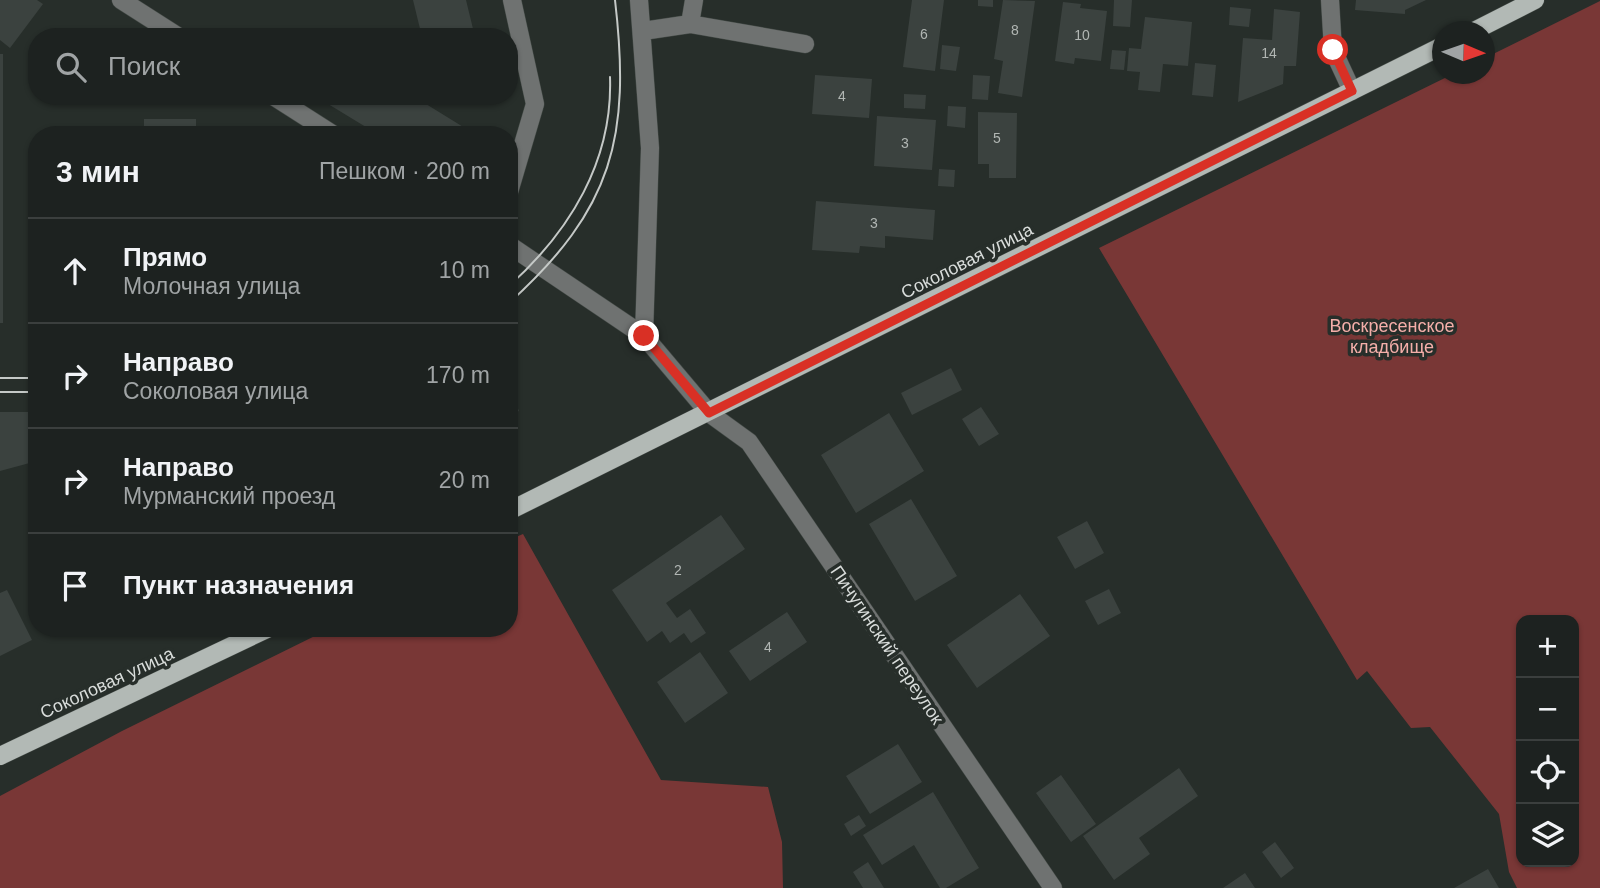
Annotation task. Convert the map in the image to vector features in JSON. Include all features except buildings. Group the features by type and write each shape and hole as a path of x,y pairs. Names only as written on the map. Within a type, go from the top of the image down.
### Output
{"main road":[{"path":"1494,21 1535,0"},
{"name":"Соколовая улица","path":"518,507 1432,51"},
{"name":"Соколовая улица","path":"0,756 250,637"}],"street":[{"path":"121,0 165,28"},
{"path":"512,0 535,104 518,162"},
{"path":"639,0 650,148 644,336"},
{"path":"690,24 694,0"},
{"path":"1330,0 1333,50 1352,91"},
{"path":"643,32 690,24 805,44"},
{"path":"287,105 320,126"},
{"name":"Пичугинский переулок","path":"518,251 644,336 709,413 749,442 1053,888"}],"green space":[{"name":"Воскресенское кладбище","path":"1600,1 1600,888 1517,888 1509,872 1499,814 1430,727 1411,728 1367,671 1357,680 1099,248 1433,84 1495,84 1495,53"},
{"path":"523,534 661,780 768,787 782,842 783,888 0,888 0,796 122,731 313,637 518,637 518,536"}],"tram line":[{"path":"518,294 544,269 572,235 592,202 607,168 616,131 620,92 615,0"},
{"path":"518,277 551,242 584,192 604,137 610,77"},
{"path":"0,378 28,378"},
{"path":"0,392 28,392"}],"route":[{"path":"644,336 709,413 1352,91 1333,50"}]}
